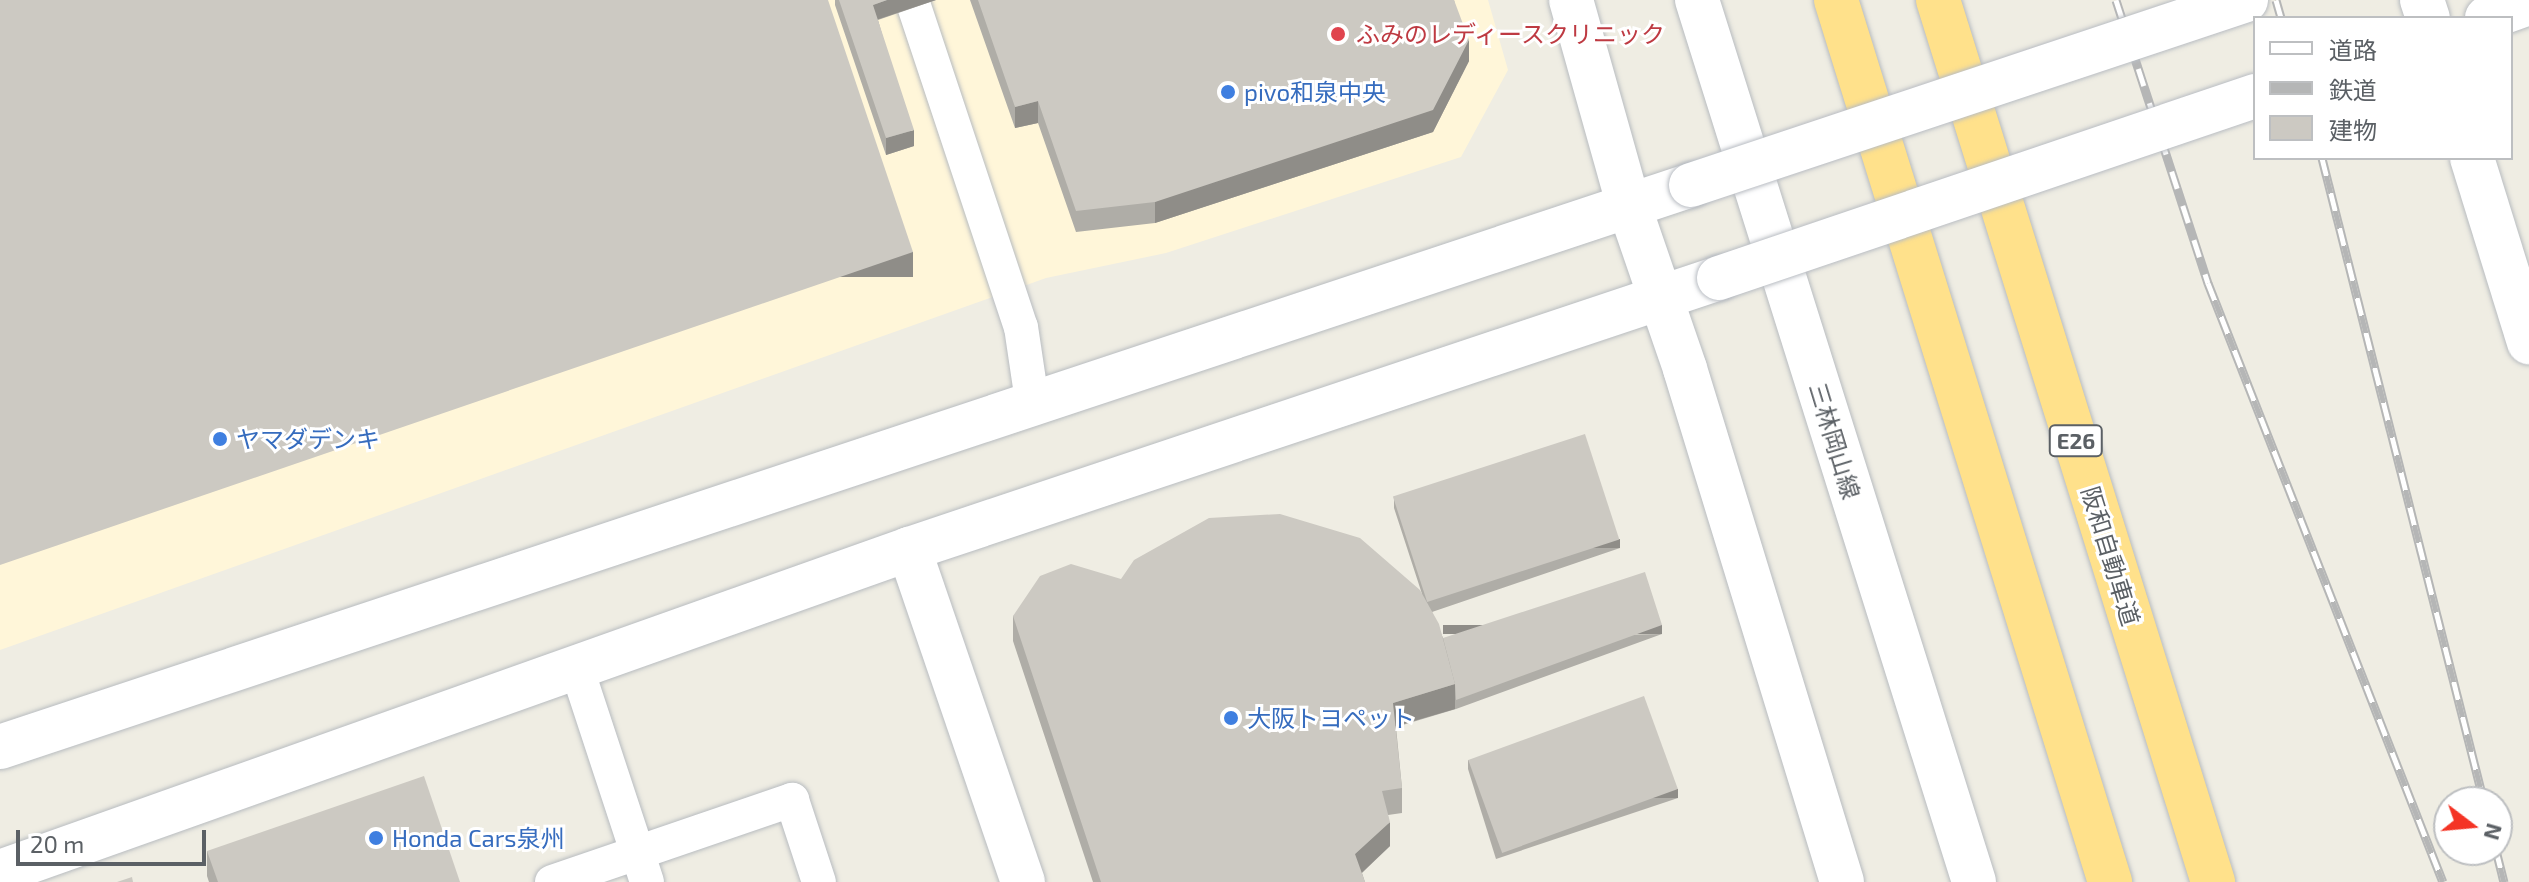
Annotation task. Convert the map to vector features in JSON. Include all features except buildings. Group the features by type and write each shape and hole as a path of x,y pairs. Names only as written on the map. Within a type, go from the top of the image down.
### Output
{"highway":[{"path":"1836,0 2110,882"},
{"name":"阪和自動車道","path":"1938,0 2213,882"}],"street":[{"path":"1571,0 1629,206 1661,297 1842,882"},
{"name":"三林岡山線","path":"1697,0 1974,882"},
{"path":"0,747 1032,401 2246,0"},
{"path":"2493,16 2529,3"},
{"path":"0,872 909,549 2253,97"},
{"path":"2473,160 2529,342"},
{"path":"909,549 1023,882"}],"lane":[{"path":"912,0 1021,327 1032,401"},
{"path":"576,666 641,866"},
{"path":"552,882 641,866 792,800 819,882"}],"shaded area":[{"name":"ヤマダデンキ","path":"0,0 1488,0 1508,70 1461,157 1166,253 1046,278 0,650"}],"railway":[{"path":"2116,0 2208,283 2443,882"},
{"path":"2276,0 2280,16"},
{"path":"2323,160 2480,786"},
{"path":"2500,866 2504,882"}],"place":[{"name":"ふみのレディースクリニック","path":"1338,34"},
{"name":"pivo和泉中央","path":"1228,92"},
{"name":"ヤマダデンキ","path":"220,439"},
{"name":"大阪トヨペット","path":"1231,718"},
{"name":"Honda Cars泉州","path":"376,838"}]}
